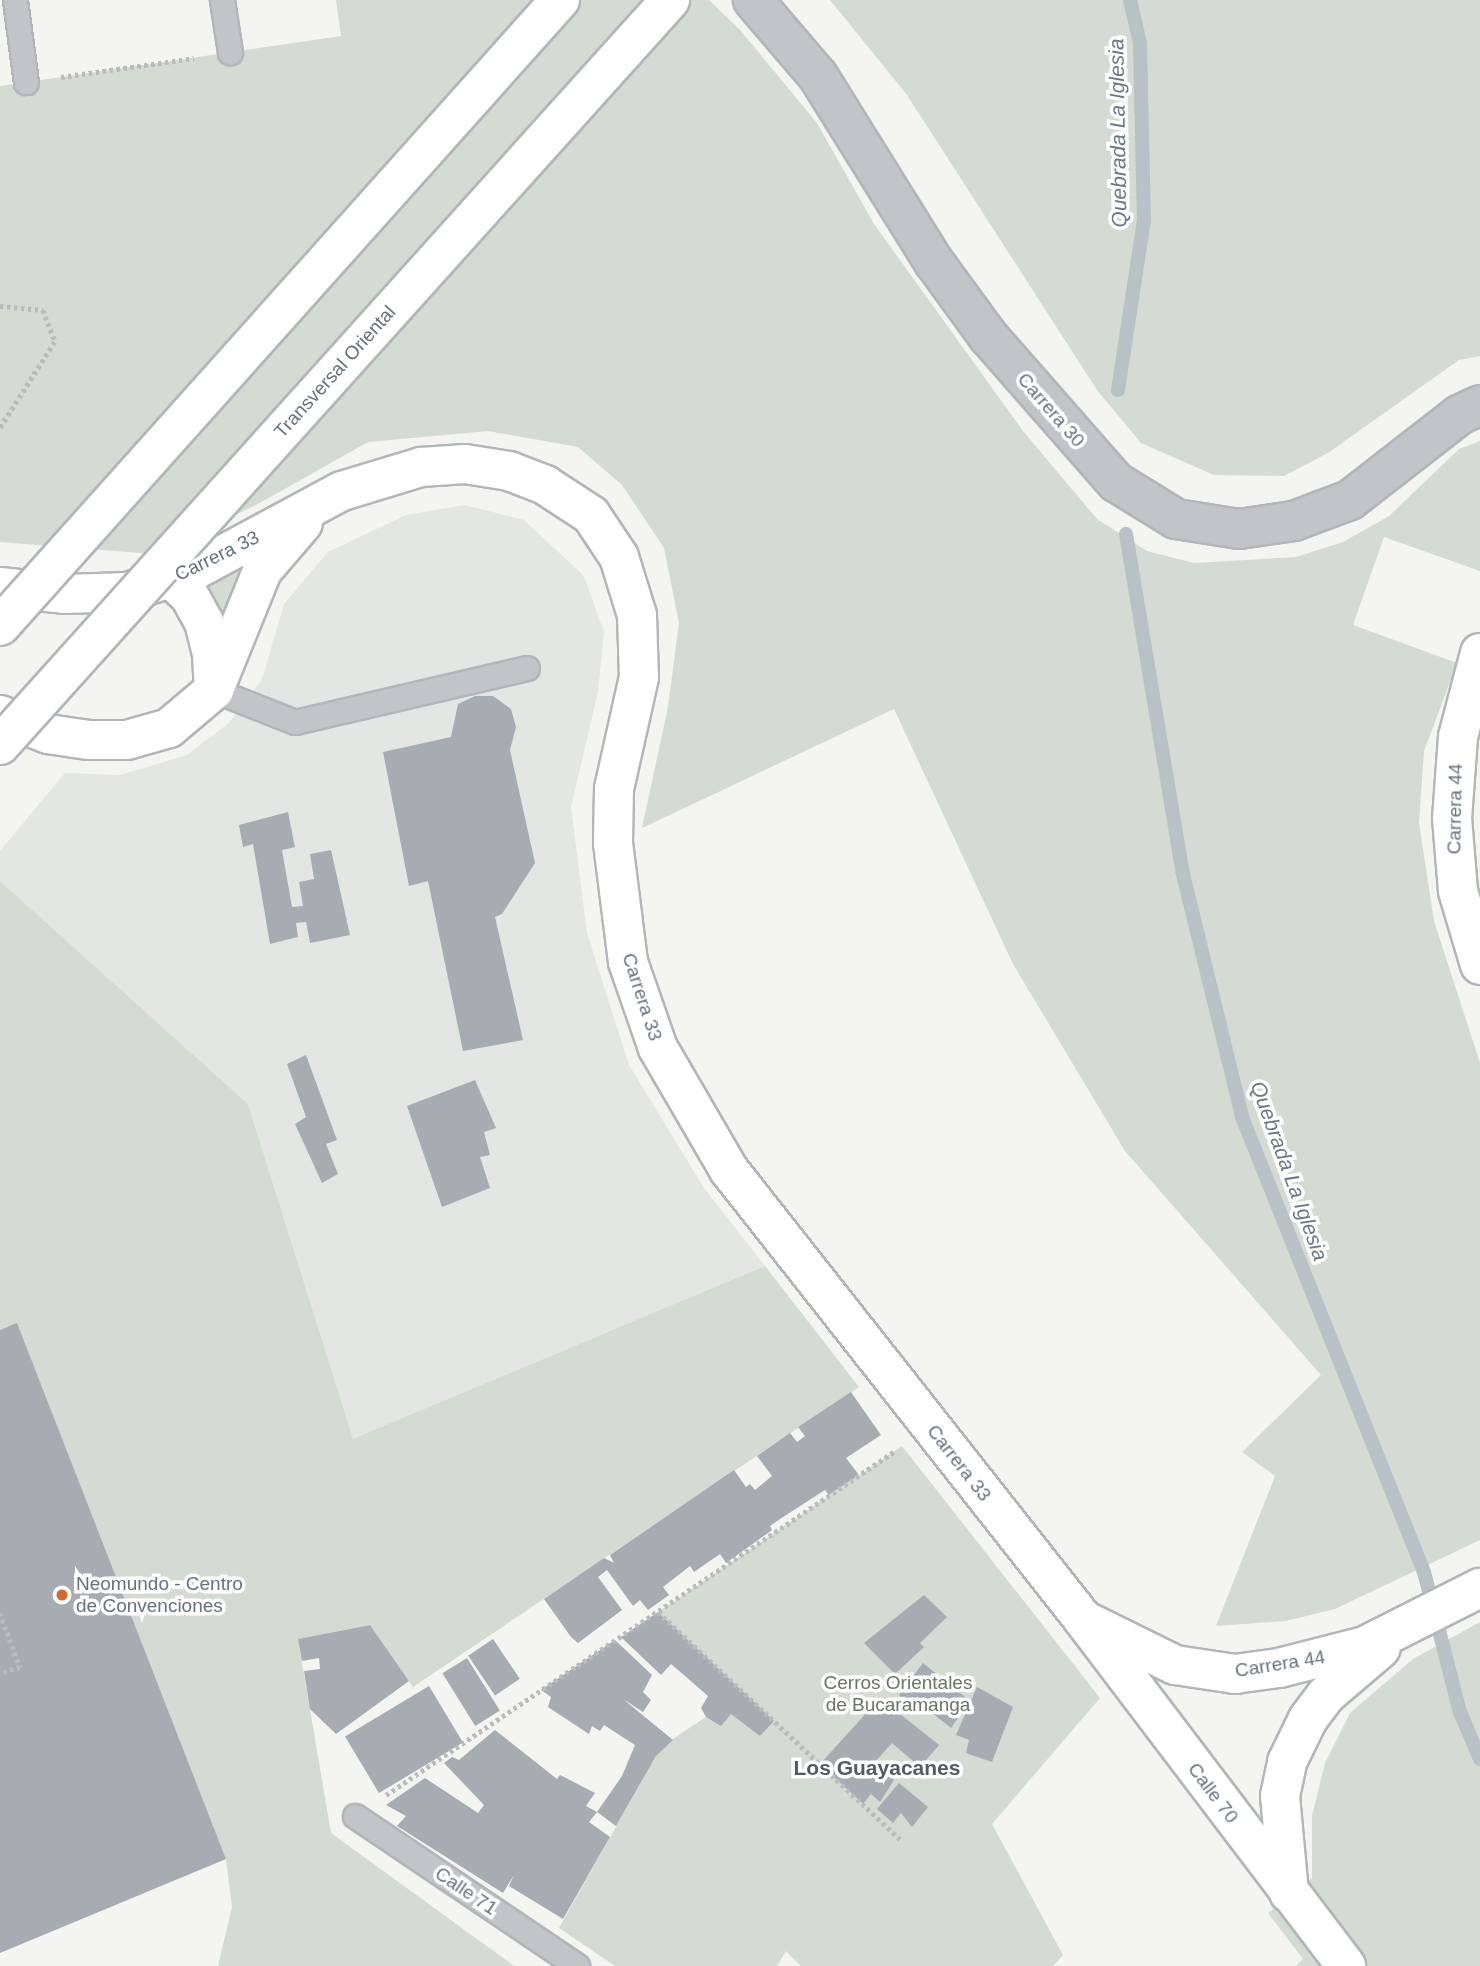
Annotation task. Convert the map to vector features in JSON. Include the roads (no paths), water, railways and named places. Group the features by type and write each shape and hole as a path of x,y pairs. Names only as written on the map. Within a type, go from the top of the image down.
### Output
{"main road":[{"path":"0,626 560,0"},
{"name":"Transversal Oriental","path":"0,745 670,0"},
{"name":"Carrera 33","path":"0,587 100,594 127,592 171,579 342,491 421,467 465,464 509,471 545,485 591,514 619,557 637,615 639,677 614,789 617,898 628,962 658,1048 729,1170 1082,1618"},
{"name":"Carrera 33","path":"0,715 48,734 127,740 169,728 214,690 262,571 286,539 342,491"},
{"path":"171,579 189,595 204,622 212,654 214,690"},
{"name":"Carrera 44","path":"1480,653 1453,853 1480,965"},
{"path":"1289,1895 1280,1796 1287,1762 1308,1719 1326,1695 1401,1631 1480,1588"},
{"name":"Carrera 44","path":"1082,1618 1175,1665 1236,1674 1331,1657 1401,1631"},
{"name":"Calle 70","path":"1082,1618 1289,1895 1346,1966"}],"street":[{"name":"Carrera 30","path":"753,0 818,76 934,261 988,337 1116,482 1176,519 1239,529 1294,521 1350,500 1459,415 1480,405"}],"lane":[{"path":"15,0 26,82"},
{"path":"222,0 230,52"},
{"path":"214,690 295,722 527,668"},
{"name":"Calle 71","path":"355,1816 577,1966"}],"waterway":[{"name":"Quebrada La Iglesia","path":"1118,390 1144,221 1140,43 1130,0"},
{"name":"Quebrada La Iglesia","path":"1126,534 1182,870 1242,1117 1424,1572 1460,1712 1480,1759"}],"place":[{"name":"Neomundo - Centro de Convenciones","path":"62,1595"}],"district":[{"name":"Los Guayacanes","path":"877,1768"}],"park label":[{"name":"Cerros Orientales de Bucaramanga","path":"898,1694"}]}
